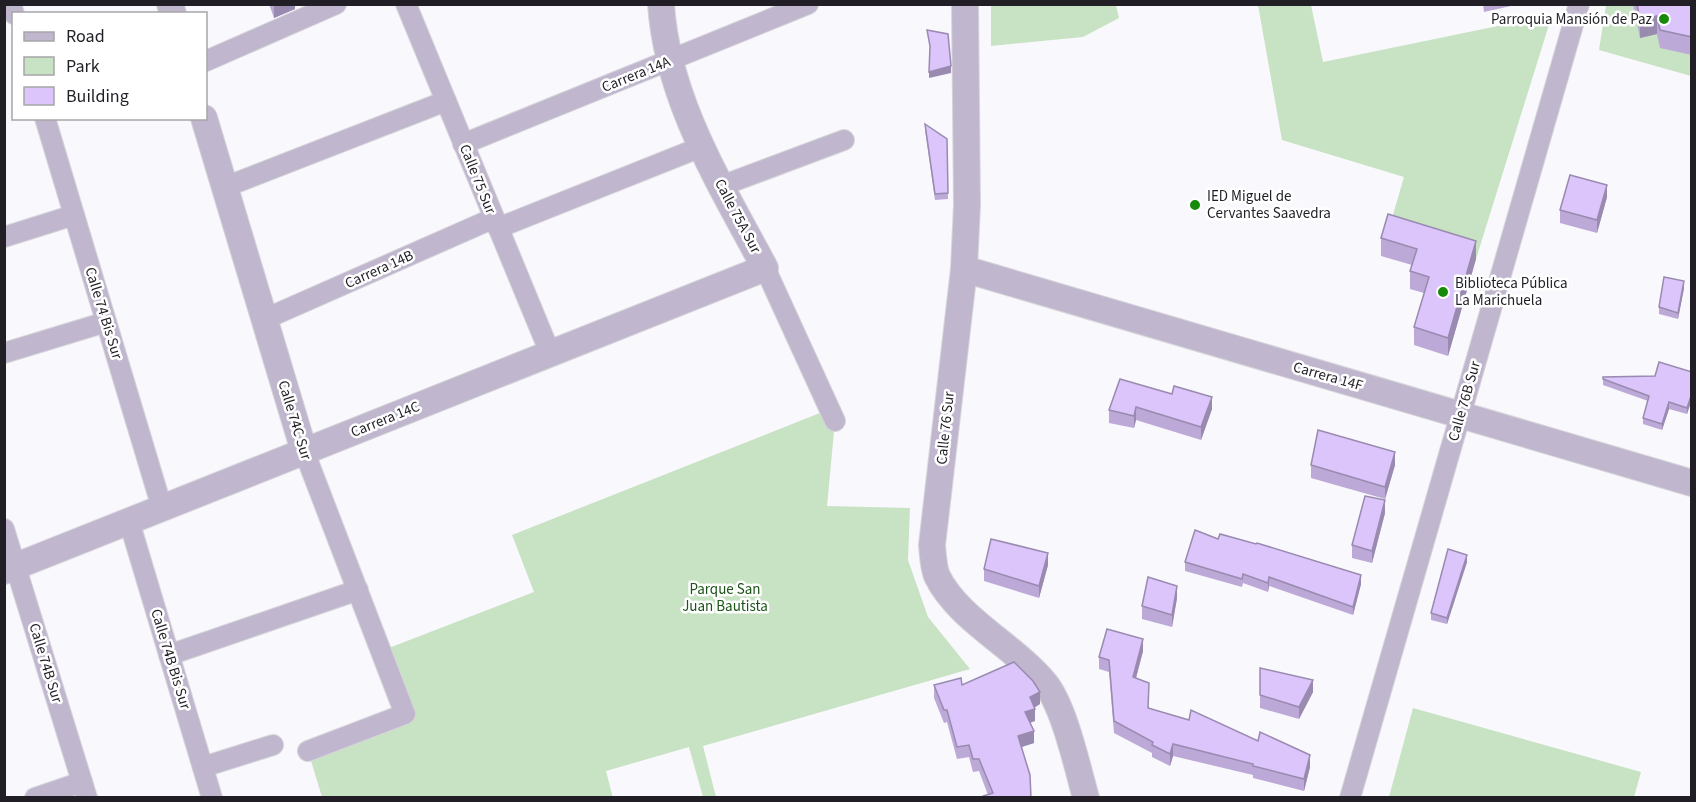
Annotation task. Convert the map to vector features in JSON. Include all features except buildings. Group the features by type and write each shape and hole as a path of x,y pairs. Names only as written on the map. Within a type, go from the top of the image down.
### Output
{"street":[{"path":"207,61 336,4"},
{"name":"Calle 75 Sur","path":"406,4 550,353"},
{"name":"Calle 75A Sur","path":"661,4 669,61 701,147 765,268 835,421"},
{"name":"Carrera 14A","path":"463,144 808,4"},
{"name":"Calle 76 Sur","path":"964,4 967,206 964,269 932,544 934,565 937,575 958,605 1045,682 1056,700 1086,798"},
{"name":"Calle 76B Sur","path":"1350,798 1579,4"},
{"path":"225,187 446,101"},
{"name":"Calle 74 Bis Sur","path":"46,120 162,508"},
{"name":"Calle 74C Sur","path":"205,120 304,451 405,714 308,752"},
{"path":"721,186 844,140"},
{"name":"Carrera 14B","path":"265,319 496,223 701,147"},
{"path":"4,237 74,215"},
{"name":"Carrera 14C","path":"10,569 765,268"},
{"name":"Carrera 14F","path":"964,269 1692,483"},
{"path":"4,353 106,322"},
{"name":"Calle 74B Bis Sur","path":"129,521 213,798"},
{"name":"Calle 74B Sur","path":"4,529 10,569 85,790"},
{"path":"169,655 358,591"},
{"path":"203,767 273,745"},
{"path":"35,798 85,790"}],"green space":[{"path":"991,5 1116,5 1119,18 1083,37 991,46"},
{"path":"1258,5 1311,5 1323,62 1552,15 1476,259 1388,232 1404,177 1282,140"},
{"path":"1606,5 1691,5 1691,76 1599,50"},
{"name":"Parque San Juan Bautista","path":"830,409 835,421 827,506 910,508 908,560 928,617 970,669 703,746 716,797 703,797 689,747 606,771 613,798 322,797 308,751 405,714 381,651 534,592 512,535"},
{"path":"1413,708 1641,772 1634,797 1389,797"}],"place":[{"name":"Parroquia Mansión de Paz","path":"1664,19"},
{"name":"IED Miguel de Cervantes Saavedra","path":"1195,205"},
{"name":"Biblioteca Pública La Marichuela","path":"1443,292"}]}
